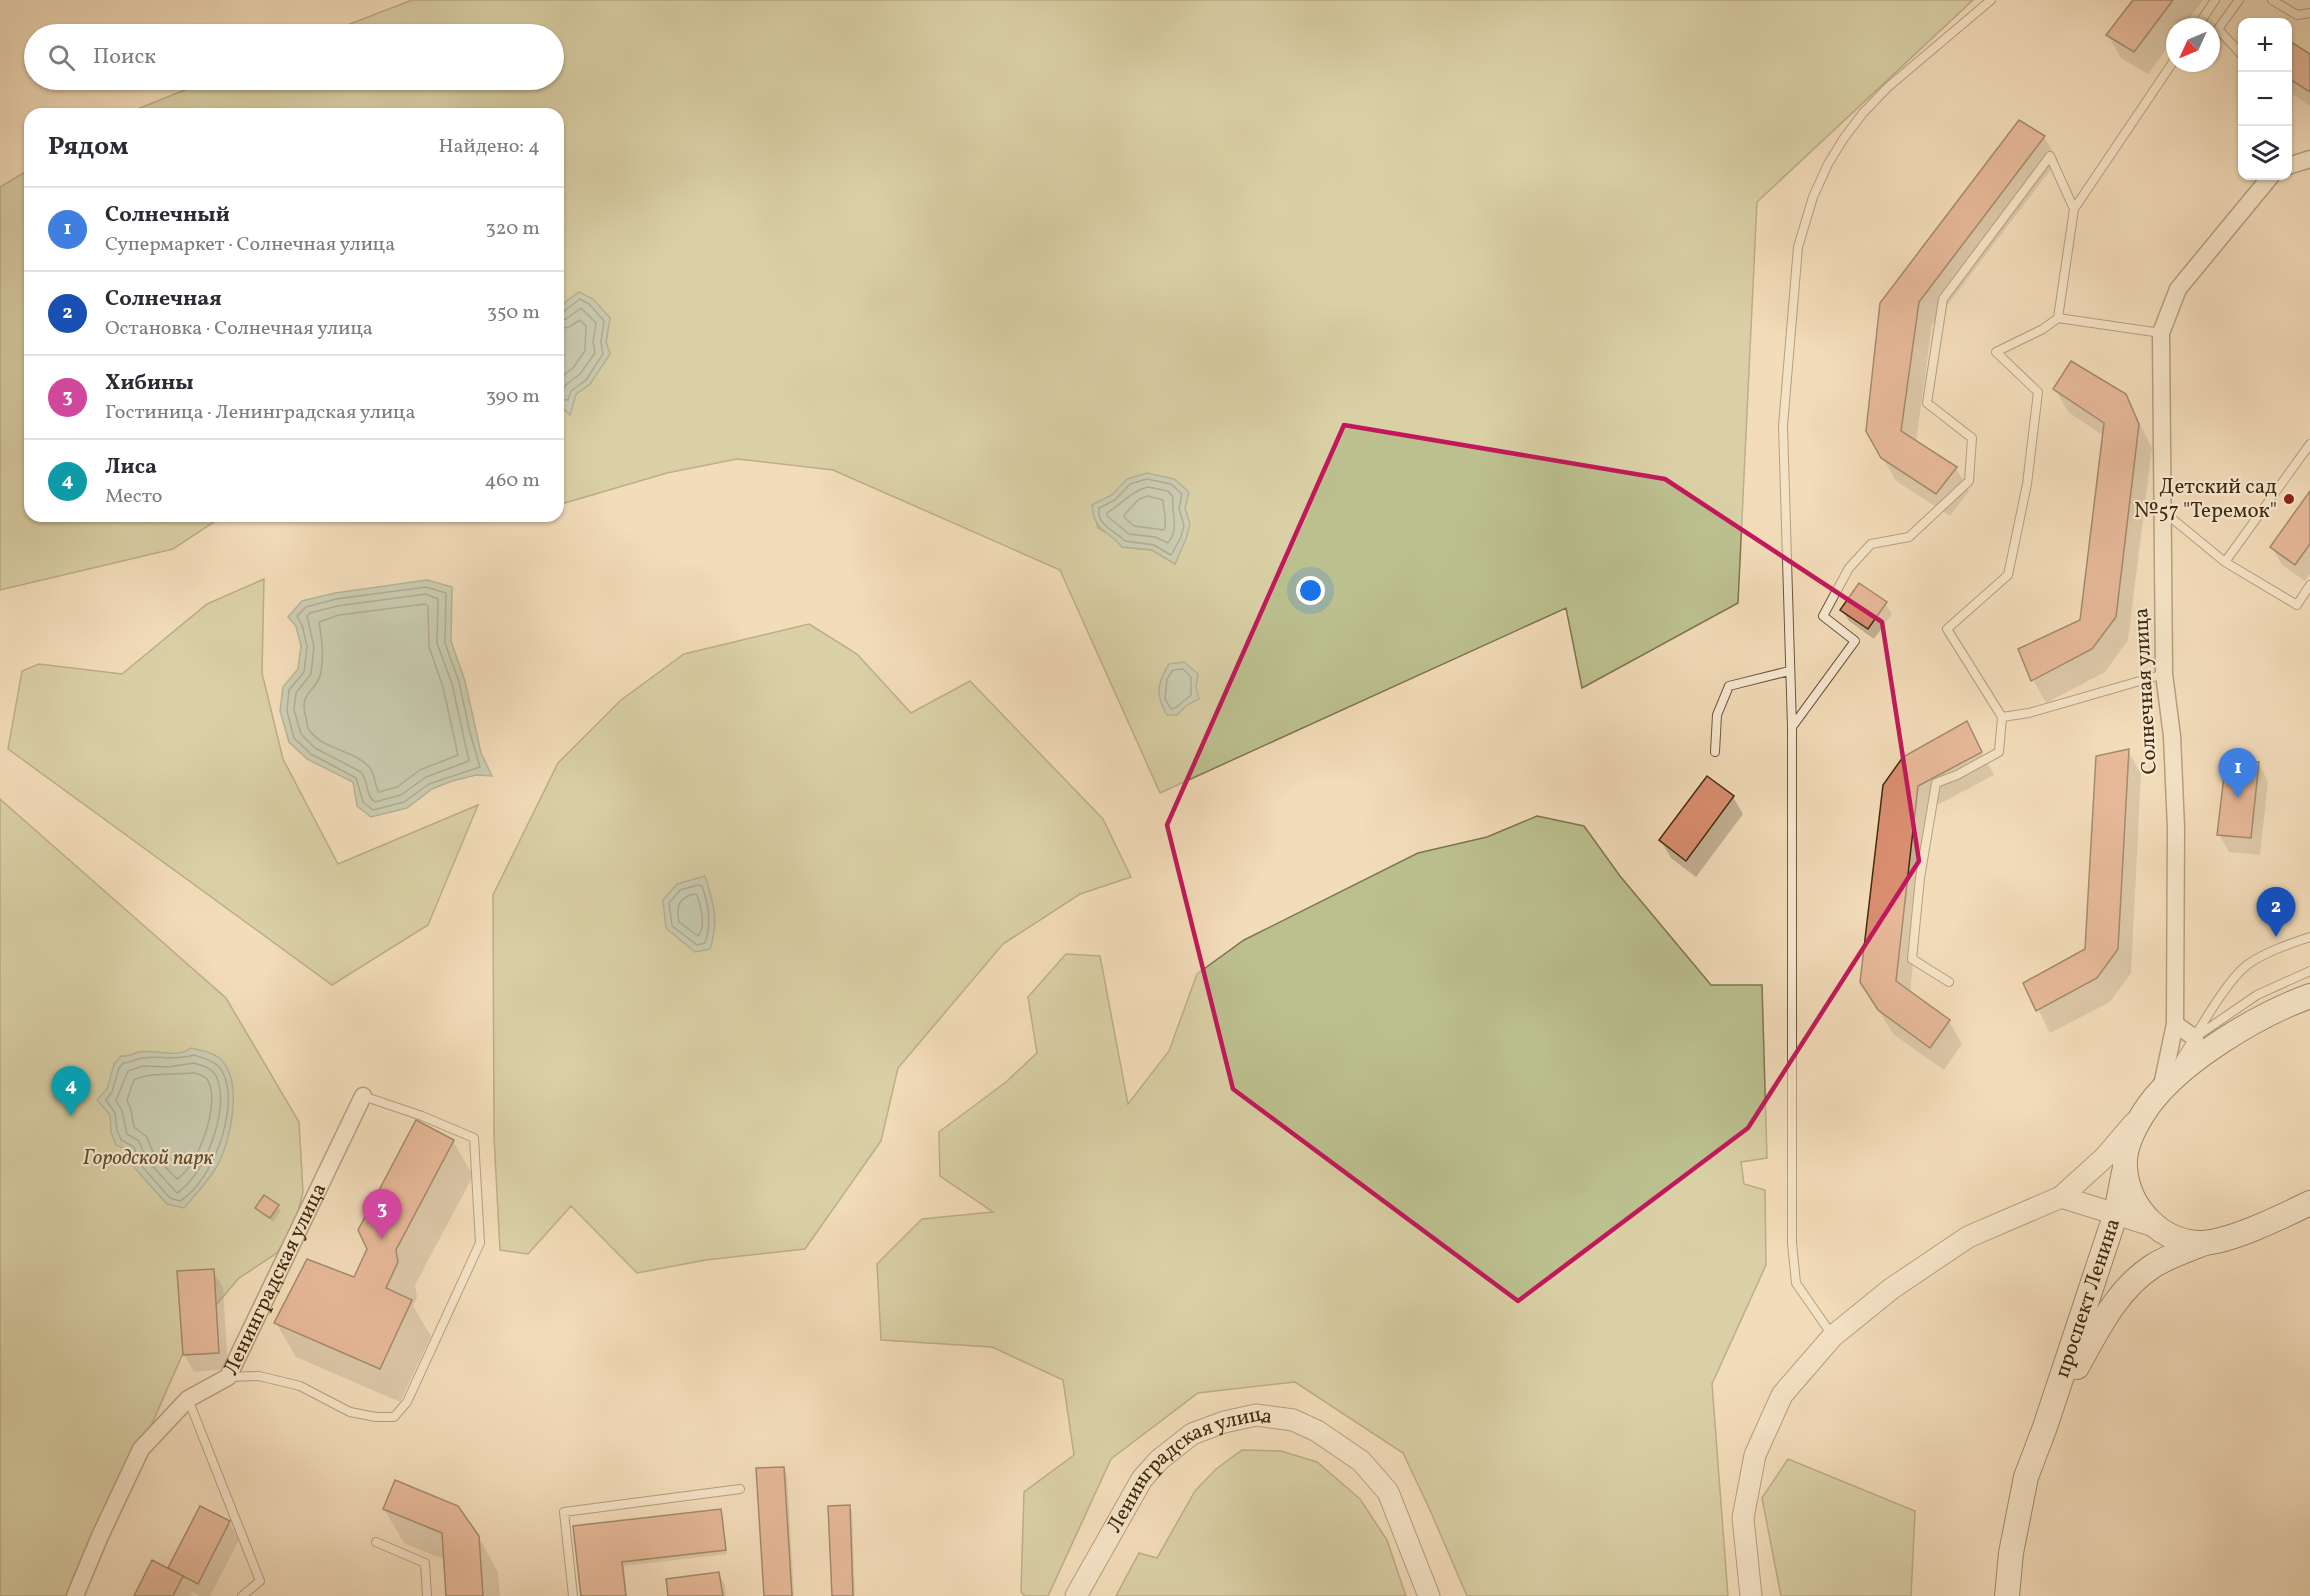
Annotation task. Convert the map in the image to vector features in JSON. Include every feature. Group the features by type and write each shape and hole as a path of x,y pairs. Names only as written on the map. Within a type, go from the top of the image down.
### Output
{"main road":[{"name":"проспект Ленина","path":"2007,1596 2011,1553 2026,1477 2045,1427 2116,1213 2130,1138 2154,1098 2180,1073 2221,1042 2260,1019 2310,996"},
{"path":"2195,1038 2221,1042"},
{"path":"2125,1168 2134,1200 2154,1226 2179,1239 2205,1243"},
{"name":"проспект Ленина","path":"2045,1427 2097,1330 2134,1281 2170,1257 2236,1234 2310,1203"}],"street":[{"path":"2292,165 2310,159"},
{"name":"Солнечная улица","path":"2154,1098 2175,1024 2176,828 2172,736 2164,674 2161,333 2178,289 2268,180"},
{"path":"2175,1024 2195,1038"},
{"name":"Ленинградская улица","path":"75,1596 141,1449 188,1399 228,1377 363,1096"},
{"path":"1751,1596 1743,1518 1755,1455 1782,1395 1833,1336 1891,1289 1968,1237 2061,1197 2104,1157 2154,1098"},
{"path":"2061,1197 2154,1226"},
{"name":"Ленинградская улица","path":"1076,1596 1142,1479 1159,1460 1192,1434 1224,1422 1256,1415 1293,1420 1317,1431 1361,1461 1388,1492 1430,1596"}],"lane":[{"path":"1833,1336 1796,1282 1792,1243 1792,727 1783,426 1798,246 1813,197 1828,164 1863,113 1888,87 1991,0"},
{"path":"2203,18 2215,0"},
{"path":"2238,51 2218,30 2239,0"},
{"path":"2272,0 2297,15 2310,13"},
{"path":"2058,318 2074,209 2166,72"},
{"path":"1792,727 1855,641 1823,616 1849,568 1871,544 1909,537 1969,481 1972,438 1927,403 1943,299 2050,156 2074,209"},
{"path":"1949,982 1912,959 1920,878 1936,783 1957,775 2000,752 2002,717 1947,628 2008,575 2027,484 2038,392 1996,352 2043,329 2058,318 2161,333"},
{"path":"2225,562 2310,444"},
{"path":"2164,512 2225,562 2297,605 2310,585"},
{"path":"1715,752 1717,715 1729,686 1789,671"},
{"path":"2002,717 2030,713 2164,674"},
{"path":"2154,1098 2232,981 2247,965 2282,946 2310,937"},
{"path":"2195,1038 2257,995 2310,971"},
{"path":"228,1377 259,1376 300,1386 350,1412 376,1417 394,1417 407,1402 480,1244 474,1138 422,1116 363,1096"},
{"path":"188,1399 260,1581 242,1596"},
{"path":"573,1596 564,1512 740,1489"},
{"path":"376,1542 425,1563 427,1596"}],"highlighted area":[{"path":"1344,425 1665,479 1882,622 1919,861 1748,1128 1518,1301 1233,1089 1167,825"}],"green space":[{"path":"412,0 1973,0 1757,202 1738,603 1582,688 1566,608 1160,793 1060,570 833,470 737,459 667,473 564,503 564,408 570,414 576,394 590,384 610,354 606,342 610,318 579,292 564,303 564,108 140,108 185,90 564,90 564,24 350,24","holes":["1112,495 1185,508 1186,537 1175,564 1152,550 1122,547 1114,537 1098,528 1092,505"]},
{"path":"24,173 24,522 214,522 173,549 0,590 0,187"},
{"path":"264,579 262,673 283,759 338,864 478,805 428,925 332,985 8,749 22,671 39,664 122,674 207,604"},
{"path":"809,624 857,654 911,713 970,681 1103,819 1131,877 1080,894 1003,944 898,1068 881,1141 805,1249 706,1260 637,1273 571,1206 528,1254 500,1250 494,1137 493,895 558,763 621,700 684,654"},
{"name":"Городской парк","path":"0,799 226,998 299,1122 303,1192 295,1224 277,1253 239,1278 192,1333 76,1596 0,1596"},
{"path":"1537,816 1584,826 1620,876 1711,985 1762,985 1767,1158 1741,1162 1744,1184 1765,1190 1766,1265 1712,1384 1728,1596 1467,1596 1403,1453 1295,1382 1198,1393 1111,1459 1048,1596 1025,1596 1021,1592 1024,1492 1074,1455 1063,1380 992,1347 881,1340 877,1264 922,1219 993,1212 940,1176 939,1132 1006,1082 1037,1053 1028,997 1066,954 1100,956 1128,1104 1169,1051 1197,974 1244,940 1418,853 1487,837"},
{"path":"1242,1450 1281,1451 1317,1462 1360,1499 1387,1540 1406,1596 1116,1596 1139,1553 1157,1558 1195,1491 1216,1469"},
{"path":"1788,1459 1915,1511 1911,1596 1781,1596 1762,1498"}],"water":[{"path":"579,292 593,299 610,318 606,342 610,354 590,384 576,394 570,415 564,409 564,303"},
{"path":"1147,473 1174,479 1189,492 1185,508 1190,524 1175,564 1152,550 1122,547 1098,525 1093,514 1092,505 1112,495 1127,479"},
{"path":"427,580 452,587 451,641 465,681 481,753 492,776 476,775 452,781 432,789 407,808 371,817 357,806 353,782 307,759 289,742 280,711 283,687 298,669 301,646 296,626 288,617 302,601 335,593"},
{"path":"1184,662 1198,674 1196,687 1199,699 1187,705 1177,715 1167,715 1159,695 1160,683 1169,664"},
{"path":"705,876 713,904 715,921 713,939 710,949 695,952 666,928 663,900 677,884"},
{"path":"191,1048 215,1055 226,1067 231,1080 233,1111 222,1157 205,1183 184,1208 167,1204 133,1166 129,1150 116,1145 111,1132 110,1115 97,1100 107,1089 114,1064 121,1056 145,1051 179,1053"}],"building":[{"path":"2133,0 2173,0 2134,52 2106,35"},
{"path":"2292,43 2310,54 2310,92 2292,81"},
{"path":"2019,120 2045,136 1919,302 1901,431 1957,467 1936,494 1881,458 1866,431 1880,303"},
{"path":"2071,361 2126,394 2139,424 2116,617 2092,649 2031,681 2018,649 2080,620 2104,423 2053,389"},
{"path":"2310,491 2310,544 2295,565 2270,547"},
{"path":"1859,583 1887,602 1868,629 1840,610"},
{"path":"1967,721 1982,752 1918,786 1896,981 1950,1020 1930,1048 1878,1010 1860,982 1883,785 1903,757"},
{"path":"2129,749 2118,949 2097,978 2036,1011 2023,983 2085,949 2096,756"},
{"path":"2226,759 2259,762 2251,838 2217,835"},
{"path":"1707,776 1734,796 1686,861 1659,840"},
{"path":"416,1120 454,1140 396,1250 398,1262 386,1288 412,1300 380,1369 274,1323 307,1259 354,1277 367,1249 358,1230"},
{"path":"264,1195 279,1205 270,1218 255,1208"},
{"path":"214,1269 219,1353 183,1355 177,1271"},
{"path":"784,1467 792,1596 764,1596 756,1468"},
{"path":"395,1480 458,1506 479,1536 483,1596 446,1596 442,1533 383,1509"},
{"path":"850,1505 853,1596 832,1596 828,1506"},
{"path":"200,1506 230,1521 198,1584 168,1568"},
{"path":"721,1509 726,1550 622,1562 626,1596 581,1596 573,1526"},
{"path":"152,1560 183,1576 173,1596 134,1596"},
{"path":"719,1572 723,1596 668,1596 666,1579"}],"place":[{"name":"Детский сад №57 \"Теремок\"","path":"2289,499"},
{"name":"Солнечный","path":"2238,798"},
{"name":"Солнечная","path":"2276,937"},
{"name":"Лиса","path":"71,1116"},
{"name":"Хибины","path":"382,1239"}]}
